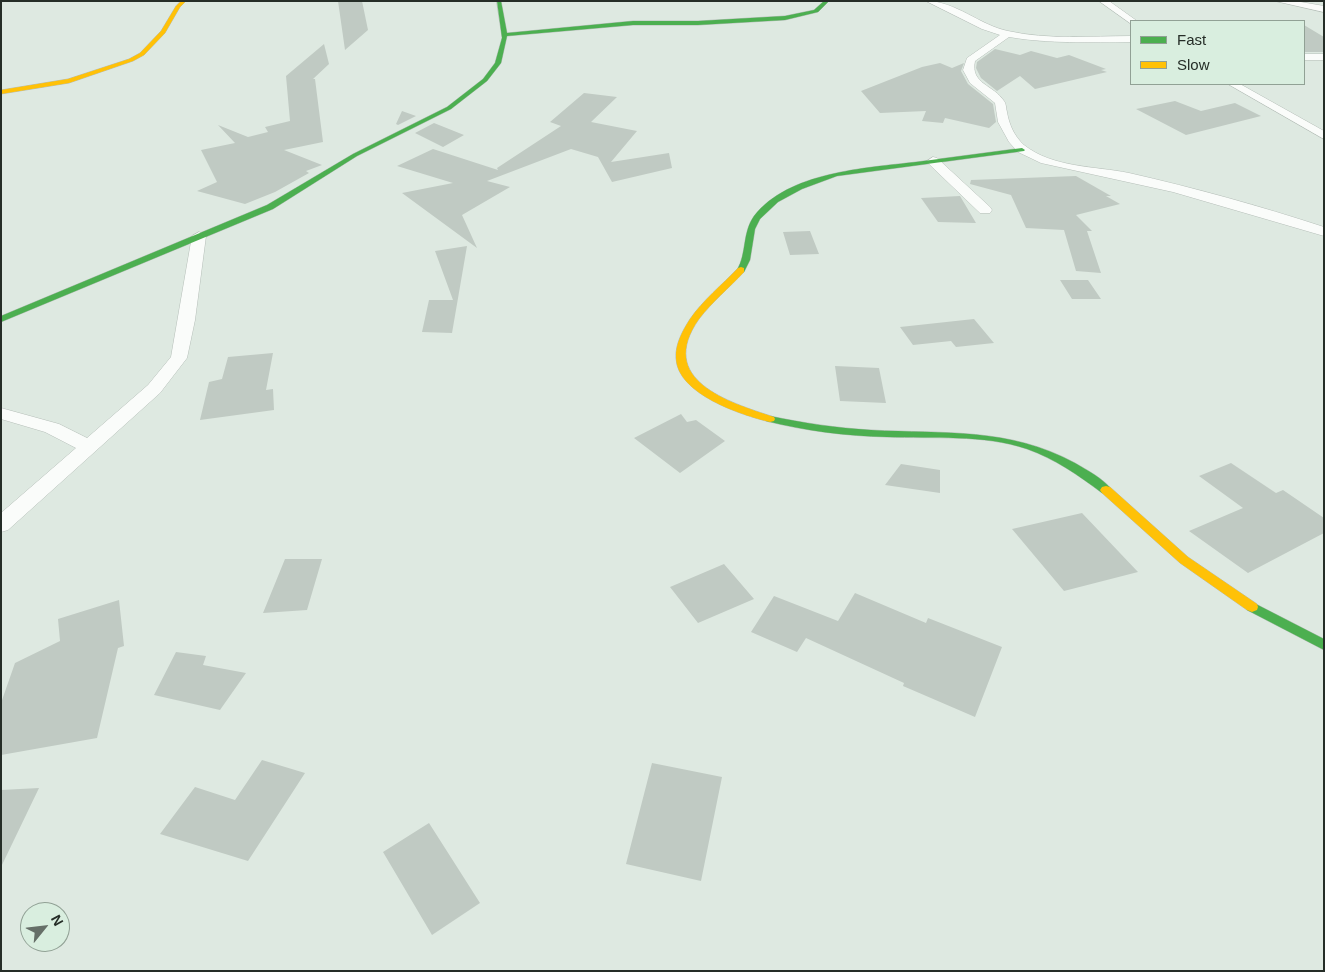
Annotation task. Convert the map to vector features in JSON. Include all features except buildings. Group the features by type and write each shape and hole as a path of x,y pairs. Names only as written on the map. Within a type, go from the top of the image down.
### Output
{"street":[{"path":"1,92 70,81 131,60 142,54 163,32 178,6 184,1"},
{"path":"1,319 296,193 368,148 450,109 491,72 504,43 505,35 499,1"},
{"path":"505,35 633,23 698,23 785,18 816,11 827,1"},
{"path":"930,1 951,8 982,25 1007,34 1130,40"},
{"path":"1103,1 1132,20"},
{"path":"1279,1 1324,9"},
{"path":"1007,34 970,60 968,70 974,81 1000,102 1001,112 1009,133 1022,150"},
{"path":"1305,56 1324,57"},
{"path":"1235,85 1324,136"},
{"path":"1324,232 1172,187 1056,164 1022,150 836,174 815,181 762,213 751,230 750,250 740,272 717,294 684,335 678,353 680,366 685,376 711,395 742,410 811,428 884,434 956,434 991,437 1045,450 1091,477 1185,561 1237,599 1269,619 1324,646"},
{"path":"933,161 985,210"},
{"path":"1,524 87,446 154,389 179,358 187,320 199,236"},
{"path":"1,413 52,428 87,446"}],"traffic: fast":[{"path":"1,319 270,207 355,155 449,108 485,80 498,63 505,38 499,1"},
{"path":"505,35 633,23 698,23 785,18 816,11 827,1"},
{"path":"741,270 746,260 751,229 757,218 776,201 812,182 836,174 1022,150"},
{"path":"770,419 843,431 948,435 1002,440 1028,446 1054,456 1079,470 1106,490"},
{"path":"1252,607 1324,645"}],"traffic: slow":[{"path":"1,92 69,81 131,60 142,54 163,32 178,6 184,1"},
{"path":"741,270 694,320 682,341 680,359 686,374 698,387 732,406 770,419"},
{"path":"1106,490 1184,560 1252,607"}]}
